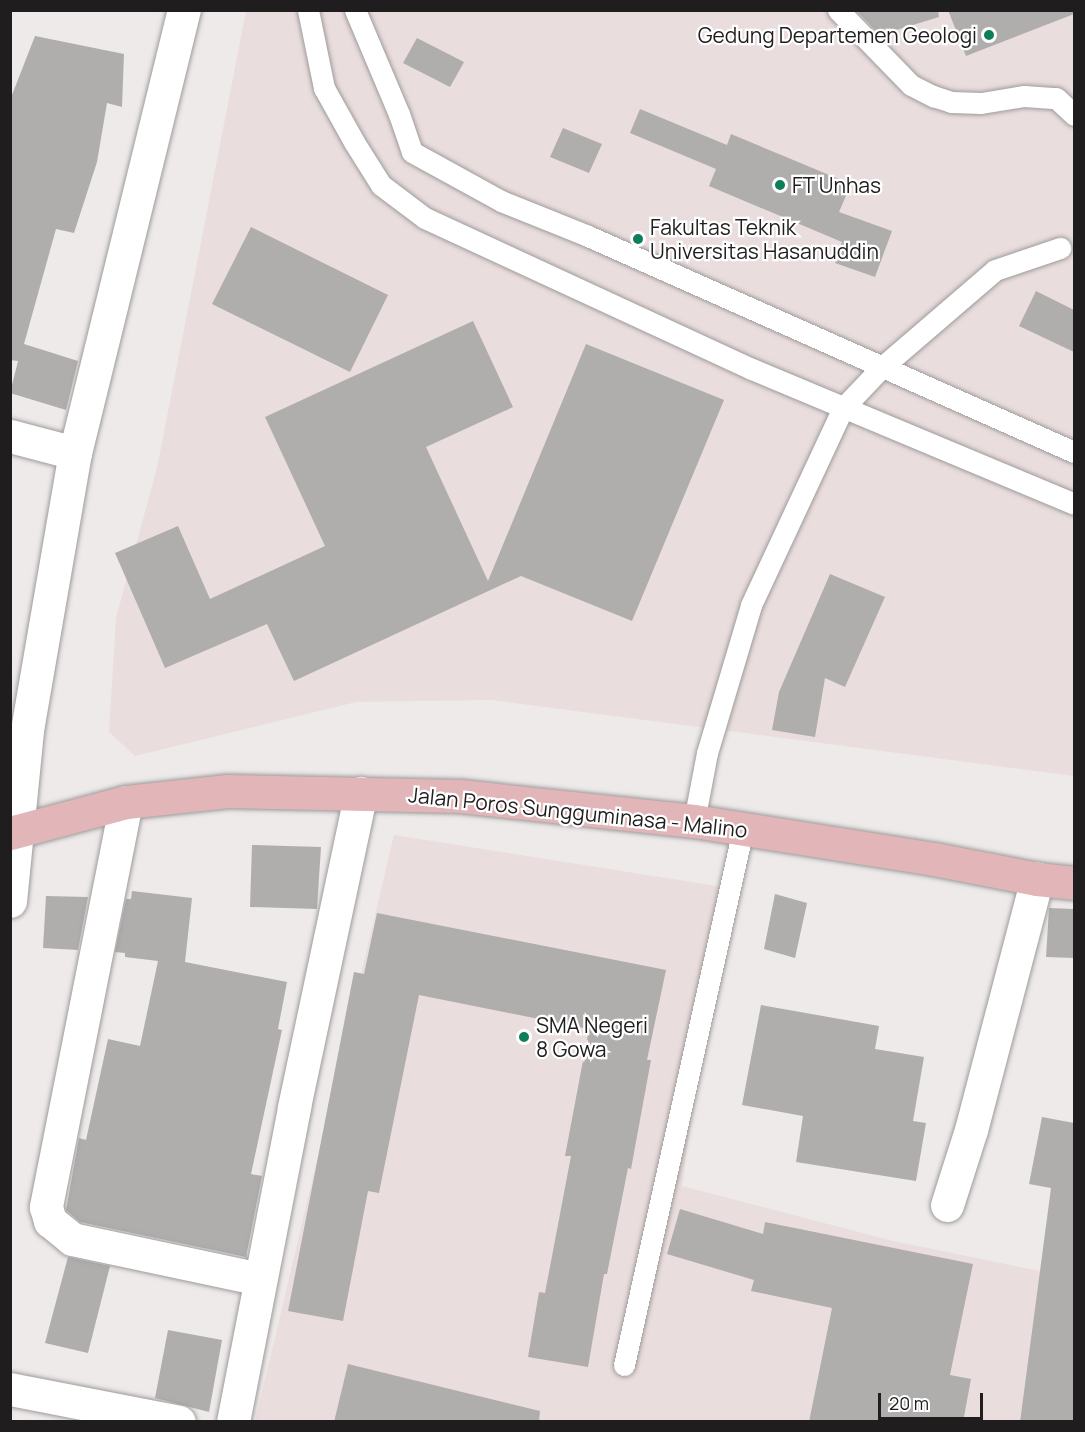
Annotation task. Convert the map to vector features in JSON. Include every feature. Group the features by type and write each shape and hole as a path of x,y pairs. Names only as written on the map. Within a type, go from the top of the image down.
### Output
{"main road":[{"name":"Jalan Poros Sungguminasa - Malino","path":"14,832 126,802 227,791 460,796 694,821 1037,879 1074,883"}],"street":[{"path":"10,901 14,832 27,730 75,453 184,10"},
{"path":"10,436 75,453"},
{"path":"232,1422 361,793"},
{"path":"126,802 46,1207 50,1221 72,1239 260,1279"},
{"path":"947,1205 971,1130 1037,879"},
{"path":"10,1389 179,1422"}],"lane":[{"path":"308,10 324,88 381,186 425,218 843,408 1074,504"},
{"path":"355,10 399,114 412,152 501,201 588,236 1074,452"},
{"path":"837,10 910,85 933,96 951,102 981,103 1024,96 1056,98 1074,115"},
{"path":"694,821 707,753 751,605 843,408 881,368 995,270 1060,248"},
{"path":"624,1365 743,829"}],"shaded area":[{"name":"Fakultas Teknik Universitas Hasanuddin","path":"246,11 1074,11 1074,776 491,700 356,702 135,756 109,732 116,618 157,468"},
{"name":"SMA Negeri 8 Gowa","path":"394,835 723,887 682,1186 893,1241 1074,1278 1074,1421 255,1422"}],"building":[{"path":"856,10 938,10 939,17 880,35"},
{"name":"Gedung Departemen Geologi","path":"948,10 1074,10 1074,14 966,56"},
{"path":"35,36 124,54 122,107 107,103 97,162 74,233 56,229 24,344 78,361 66,410 10,393 18,361 10,360 10,100"},
{"path":"417,38 464,62 450,87 403,63"},
{"path":"640,109 727,145 731,134 851,184 839,212 892,231 875,277 835,263 842,242 709,186 716,169 630,133"},
{"path":"563,128 602,144 589,173 550,157"},
{"path":"251,227 388,295 350,372 212,304"},
{"path":"1036,291 1074,310 1074,352 1019,326"},
{"path":"473,321 513,407 426,447 488,581 586,344 724,400 632,621 521,576 294,681 267,624 165,668 115,553 178,526 210,599 325,546 265,417"},
{"path":"830,574 885,597 845,687 825,678 815,737 772,730 779,692"},
{"path":"252,845 321,847 317,909 250,907"},
{"path":"132,891 192,898 185,962 287,982 278,1029 282,1030 251,1174 262,1176 246,1257 80,1222 66,1210 79,1138 86,1140 108,1039 140,1046 158,961 125,957 125,953 115,952 126,899 131,899"},
{"path":"775,894 807,903 795,958 764,949"},
{"path":"46,896 88,897 78,950 43,948"},
{"path":"1049,908 1074,909 1074,958 1046,957"},
{"path":"377,913 666,970 647,1060 651,1060 631,1169 628,1168 607,1274 604,1274 588,1367 528,1357 539,1292 545,1293 571,1156 565,1156 589,1029 419,995 379,1193 368,1191 343,1321 288,1311 354,972 364,974"},
{"path":"761,1005 879,1026 875,1049 924,1057 913,1121 926,1123 916,1181 796,1162 803,1116 742,1105"},
{"path":"1042,1117 1074,1123 1074,1422 1020,1422 1051,1188 1029,1184"},
{"path":"680,1209 763,1234 765,1222 973,1264 950,1375 971,1379 963,1422 809,1422 832,1308 751,1291 754,1280 667,1254"},
{"path":"68,1257 110,1266 88,1353 45,1343"},
{"path":"168,1330 222,1340 209,1412 155,1398"},
{"path":"348,1364 540,1411 539,1422 334,1422"}],"place":[{"name":"Gedung Departemen Geologi","path":"989,35"},
{"name":"FT Unhas","path":"780,185"},
{"name":"Fakultas Teknik Universitas Hasanuddin","path":"638,239"},
{"name":"SMA Negeri 8 Gowa","path":"524,1037"}]}
